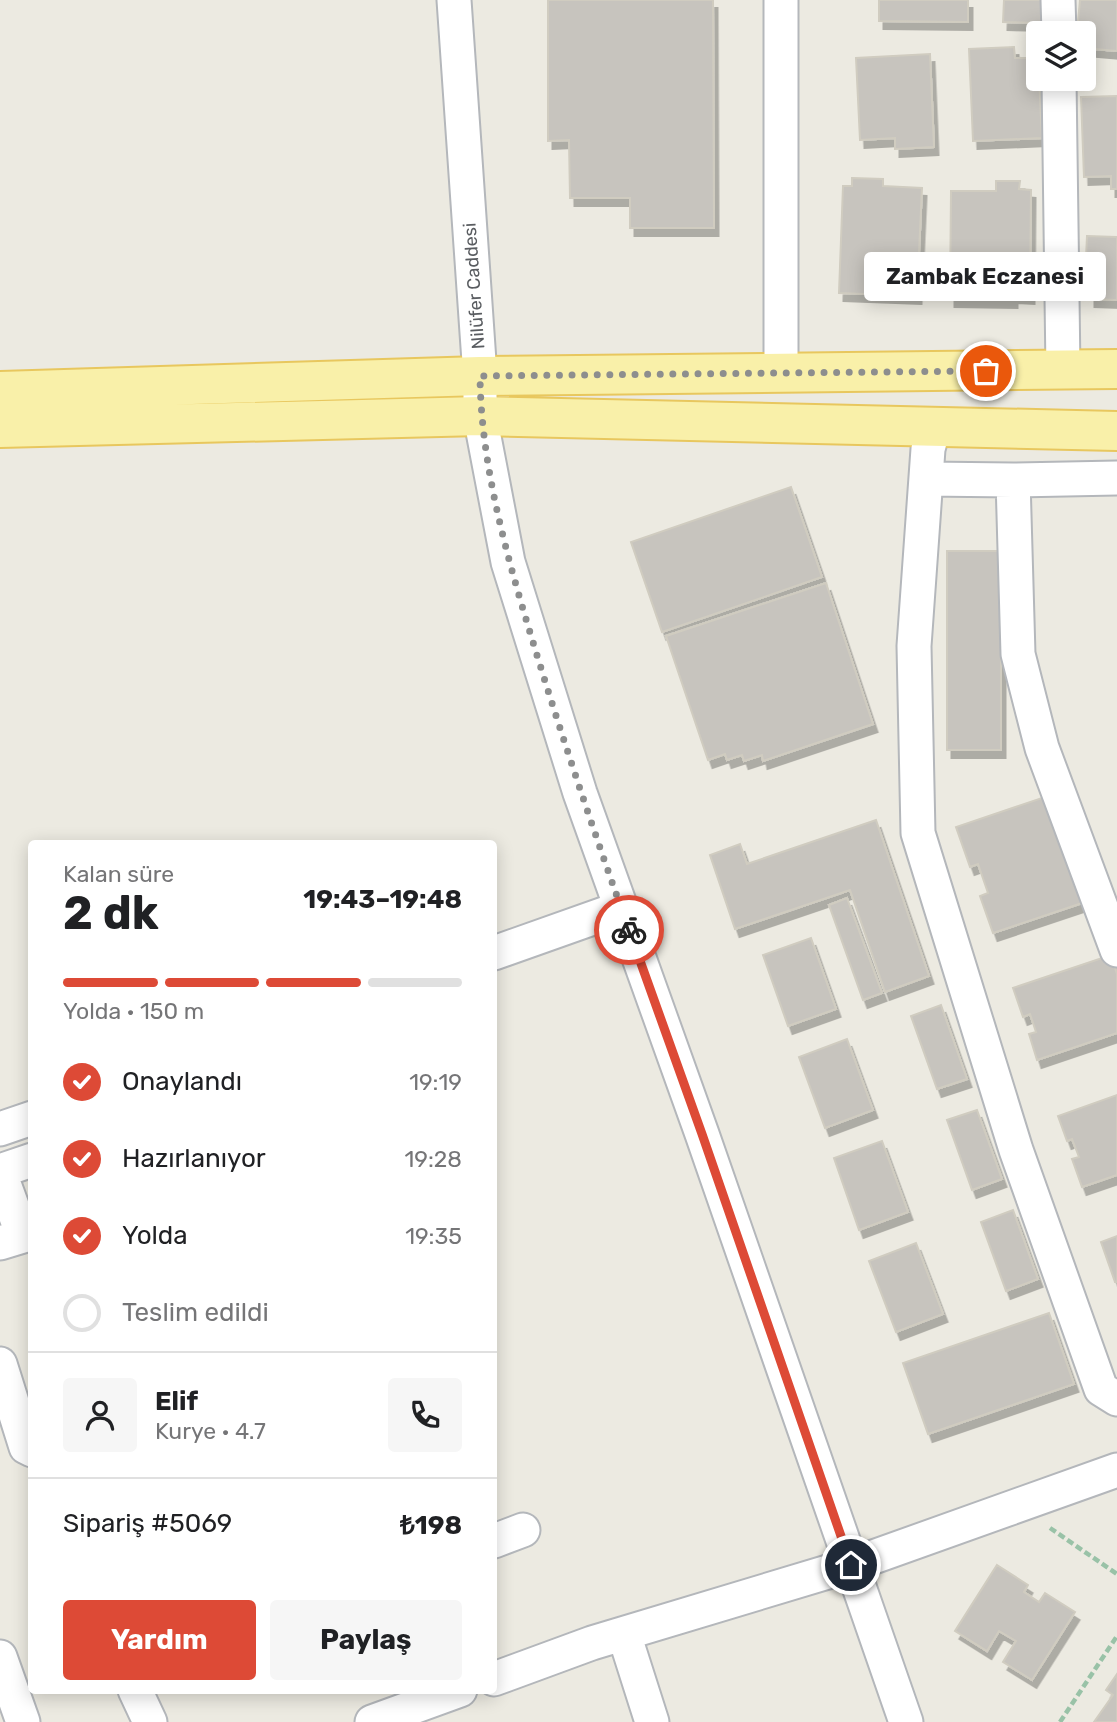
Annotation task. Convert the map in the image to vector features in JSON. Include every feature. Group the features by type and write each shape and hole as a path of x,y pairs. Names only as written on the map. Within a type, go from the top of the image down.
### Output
{"main road":[{"path":"0,391 480,376 1117,369"},
{"path":"0,428 480,416 1117,431"}],"street":[{"name":"Nilüfer Caddesi","path":"454,0 480,376 480,416 508,562 580,793 702,1134 906,1722"},
{"path":"781,0 781,374"},
{"path":"1058,0 1059,21"},
{"path":"1059,91 1063,370"},
{"path":"934,427 928,449 914,646 918,833 1025,1175 1101,1390 1117,1399"},
{"path":"926,479 1013,481 1117,478"},
{"path":"1013,481 1018,654 1042,748 1117,950"},
{"path":"497,952 621,908"},
{"path":"0,1129 28,1119"},
{"path":"0,1243 23,1236 0,1172 28,1162"},
{"path":"13,1373 28,1448"},
{"path":"497,1678 624,1634 851,1565 1117,1470"},
{"path":"624,1634 652,1722"},
{"path":"0,1657 23,1722"},
{"path":"137,1694 150,1722"},
{"path":"372,1722 450,1694"}],"path":[{"path":"1018,1506 1117,1574"},
{"path":"1060,1722 1117,1636"}],"building":[{"path":"548,0 713,0 714,228 630,228 630,198 570,198 569,140 548,141"},
{"path":"879,0 968,0 968,22 879,21"},
{"path":"1004,0 1043,0 1043,21 1003,22"},
{"path":"1080,0 1117,0 1117,51 1096,49 1096,21 1078,21"},
{"path":"1014,47 1015,58 1026,58 1026,91 1040,91 1042,138 973,141 969,49"},
{"path":"930,54 934,147 895,149 895,138 860,140 856,58"},
{"path":"1117,96 1117,189 1111,189 1111,176 1084,177 1081,97"},
{"path":"852,178 883,179 883,186 922,188 917,296 839,293 843,186 852,186"},
{"path":"996,181 1020,181 1019,189 1031,190 1030,296 1013,295 1013,300 950,299 951,191 996,191"},
{"path":"1087,236 1117,237 1117,300 1090,299 1090,280 1085,280"},
{"path":"791,487 822,577 662,632 631,542"},
{"path":"947,551 1001,551 1001,750 947,750"},
{"path":"826,583 873,724 763,761 762,755 744,761 742,755 727,760 725,754 708,760 666,636"},
{"path":"1054,794 1091,900 993,933 980,896 988,893 978,864 970,867 956,827"},
{"path":"876,820 929,976 885,992 850,890 735,929 710,855 740,844 747,864"},
{"path":"847,898 882,993 863,1000 829,905"},
{"path":"811,938 836,1009 788,1026 763,955"},
{"path":"1111,955 1117,974 1117,1033 1037,1060 1029,1034 1036,1032 1030,1014 1023,1017 1013,988"},
{"path":"941,1005 967,1079 937,1089 911,1016"},
{"path":"847,1039 873,1110 825,1128 799,1057"},
{"path":"1117,1095 1117,1175 1082,1187 1072,1159 1079,1157 1072,1139 1067,1141 1058,1116"},
{"path":"977,1110 1002,1179 972,1190 947,1120"},
{"path":"882,1141 908,1212 859,1230 834,1158"},
{"path":"1013,1210 1038,1279 1006,1291 981,1222"},
{"path":"1117,1236 1117,1282 1115,1282 1101,1242"},
{"path":"916,1243 943,1314 896,1332 869,1261"},
{"path":"1049,1313 1074,1384 928,1434 903,1363"},
{"path":"997,1565 1028,1585 1024,1592 1039,1602 1045,1593 1075,1612 1032,1680 1003,1662 1016,1641 999,1631 987,1651 955,1631"},
{"path":"1117,1674 1117,1722 1094,1722 1113,1695 1106,1690"}],"way so far":[{"path":"629,930 580,793 508,562 480,416 480,376 986,371"}],"place":[{"name":"Zambak Eczanesi","path":"986,371"}],"route":[{"path":"629,930 851,1565"}]}
